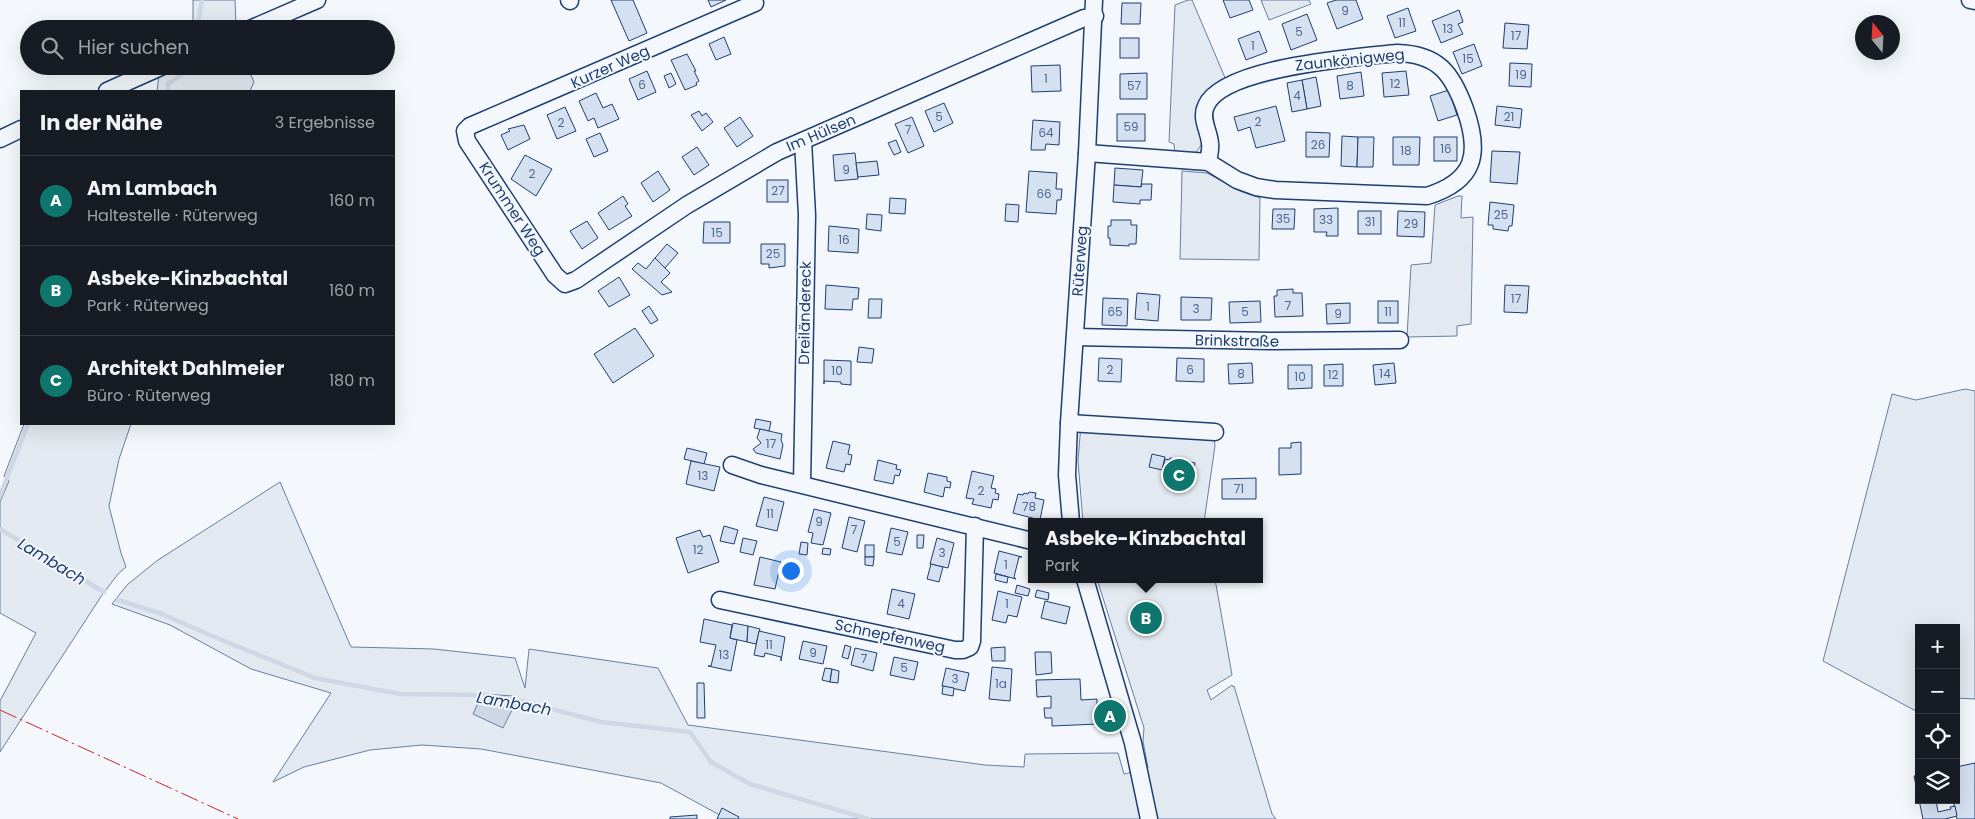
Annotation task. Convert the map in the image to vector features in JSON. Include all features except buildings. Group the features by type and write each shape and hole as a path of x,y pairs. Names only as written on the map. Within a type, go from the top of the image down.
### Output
{"street":[{"path":"270,20 316,0"},
{"path":"1970,0 1975,1"},
{"name":"Kurzer Weg","path":"465,131 470,126 755,3"},
{"name":"Im Hülsen","path":"565,284 576,280 687,205 777,152 1084,18 1094,8"},
{"name":"Rüterweg","path":"1071,518 1067,475 1069,423 1087,153 1094,8"},
{"name":"Zaunkönigweg","path":"1087,153 1208,162 1237,180 1256,187 1275,190 1427,196 1443,191 1455,184 1466,172 1475,147 1473,133 1452,79 1443,68 1429,58 1414,53 1397,52 1284,68 1225,86 1215,92 1208,100 1204,109 1204,118 1210,143 1208,162"},
{"path":"109,90 143,75"},
{"path":"0,138 20,129"},
{"name":"Krummer Weg","path":"465,131 468,141 555,275 565,284"},
{"name":"Dreiländereck","path":"802,484 807,216 803,141"},
{"name":"Brinkstraße","path":"1075,337 1271,341 1400,340"},
{"path":"1069,423 1215,432"},
{"path":"732,465 761,475 1028,540"},
{"name":"Schnepfenweg","path":"720,600 955,650 963,650 970,647 972,641 975,526"},
{"path":"1086,583 1131,734 1142,776 1150,819"}],"shaded area":[{"path":"193,0 235,0 236,20 193,20"},
{"path":"1192,0 1226,80 1208,91 1201,101 1202,144 1194,155 1175,155 1174,144 1169,142 1175,5"},
{"path":"1261,0 1309,0 1311,4 1269,20"},
{"path":"159,75 251,75 254,82 250,90 157,90"},
{"path":"1182,171 1207,173 1240,191 1260,198 1259,260 1180,259"},
{"path":"1462,196 1461,218 1473,217 1471,324 1457,326 1457,336 1407,337 1411,265 1431,263 1435,205"},
{"path":"1965,389 1975,391 1975,699 1960,698 1960,624 1915,624 1914,710 1823,661 1892,394 1916,400"},
{"path":"1081,424 1214,439 1215,446 1205,518 1083,518 1078,461"},
{"path":"24,425 131,425 119,459 109,506 126,567 118,574 102,595 0,752 0,701 36,633 0,613 0,502 9,481 4,476"},
{"path":"280,482 351,647 434,649 515,658 525,688 529,649 658,668 688,725 985,765 1024,767 1025,754 1118,753 1124,774 1148,768 1143,741 1144,728 1098,583 1216,583 1232,675 1207,690 1211,700 1232,685 1234,686 1272,814 1276,819 727,819 661,783 481,749 422,745 370,750 304,767 273,782 331,693 251,669 170,625 112,604 127,585 158,560"}],"water":[{"path":"482,694 514,696 516,702 503,728 473,714"}],"waterway":[{"name":"Lambach","path":"199,20 202,0"},
{"name":"Lambach","path":"168,90 168,84 181,75"},
{"name":"Lambach","path":"0,496 28,425"},
{"name":"Lambach","path":"0,529 104,592"},
{"name":"Lambach","path":"118,600 162,614 315,678 400,694 487,695"},
{"name":"Lambach","path":"510,698 601,722 690,732 711,762 750,784 868,819"}],"power":[{"path":"0,710 238,819"}],"place":[{"name":"Architekt Dahlmeier","path":"1179,475"},
{"name":"Asbeke-Kinzbachtal","path":"1146,618"},
{"name":"Am Lambach","path":"1110,716"}]}
